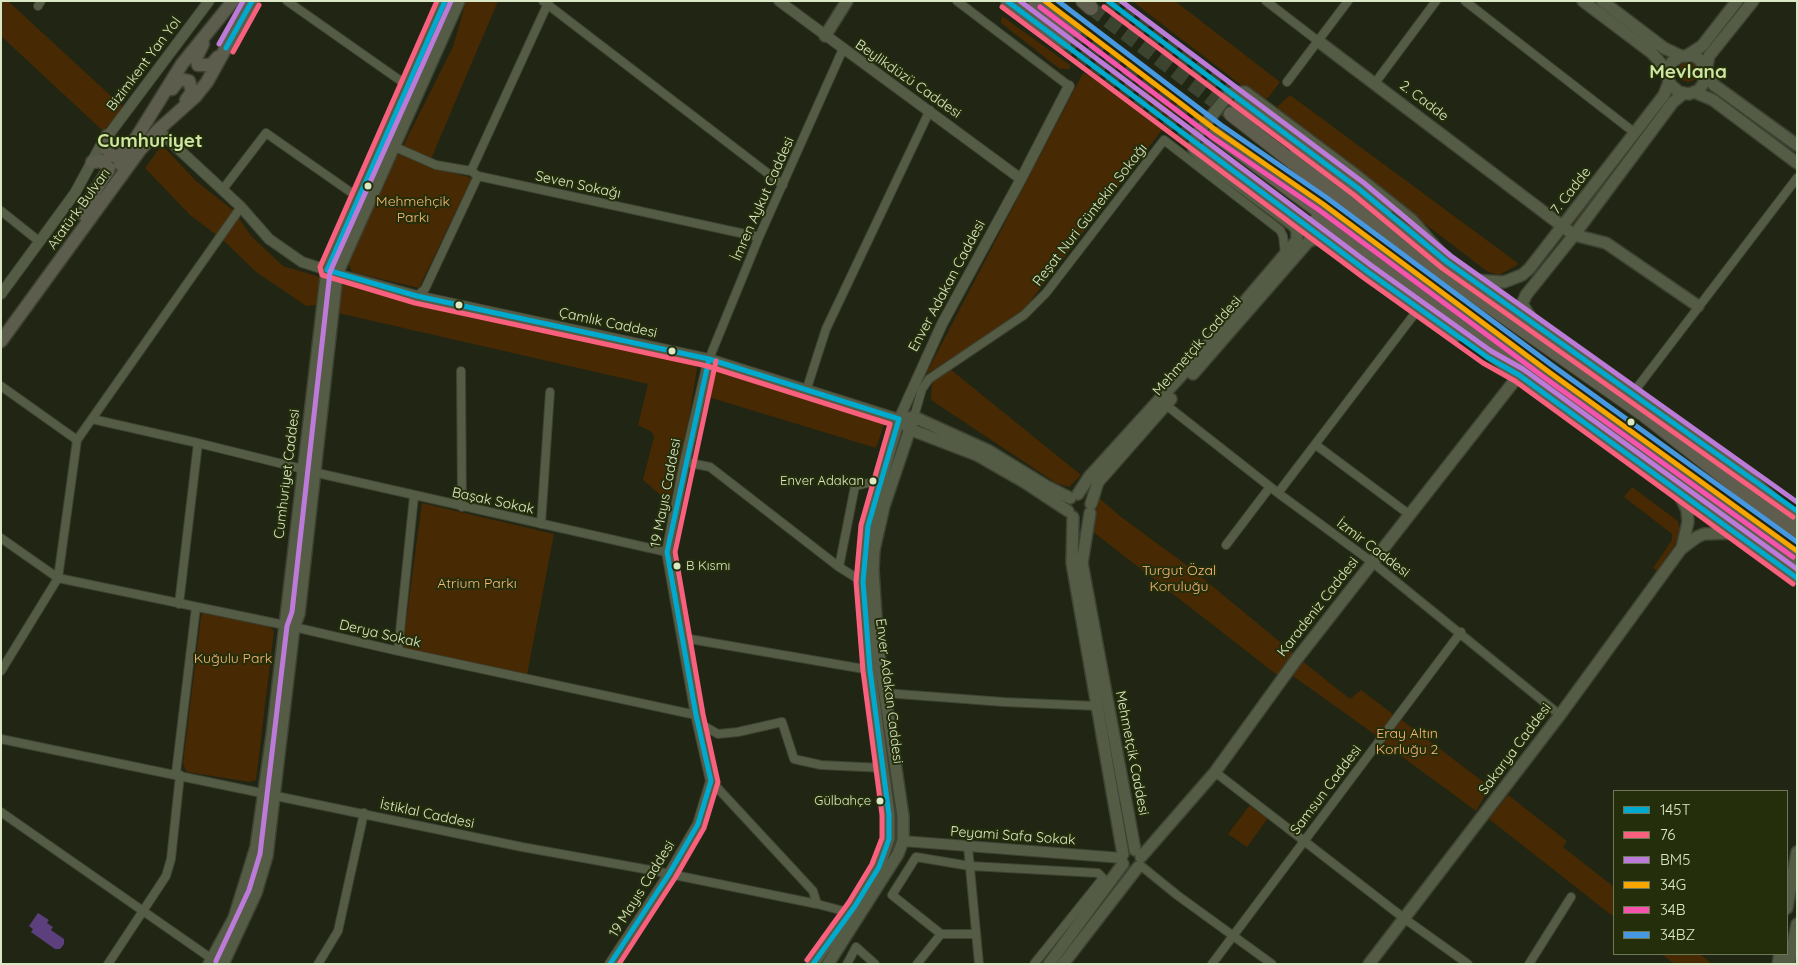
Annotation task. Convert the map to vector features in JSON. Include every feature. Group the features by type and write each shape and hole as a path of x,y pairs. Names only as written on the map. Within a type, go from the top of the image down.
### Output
{"highway":[{"path":"1035,1 1075,30"},
{"path":"1231,114 1371,223 1643,414 1797,534"},
{"path":"1248,126 1277,140 1419,242"},
{"path":"1215,134 1791,566"},
{"path":"1266,172 1271,182 1288,199 1519,375"},
{"path":"1742,473 1797,521"}],"main road":[{"name":"Atatürk Bulvarı","path":"1,328 132,146 187,56 212,29 233,1"},
{"name":"Atatürk Bulvarı","path":"1,341 140,150 160,128 195,98 252,1"},
{"name":"Cumhuriyet Caddesi","path":"213,962 234,918 256,846 268,794 289,626 299,614 308,471 332,272 445,1"},
{"name":"Cumhuriyet Caddesi","path":"332,272 395,147 459,1"},
{"path":"825,36 848,1"},
{"path":"1007,1 1066,43"},
{"path":"1582,1 1652,53 1664,67 1675,89 1713,100 1797,163"},
{"path":"1602,1 1664,48 1699,59 1714,85 1797,146"},
{"path":"1669,79 1672,62 1702,46 1737,1"},
{"path":"1689,93 1702,86 1709,56 1753,1"},
{"path":"212,29 197,54 196,62 202,67 211,65 226,48"},
{"name":"2. Cadde","path":"1318,41 1574,235"},
{"path":"155,109 177,82 183,79 189,81 192,87 190,96 160,128"},
{"name":"7. Cadde","path":"1472,280 1504,282 1522,275 1636,133 1664,95 1669,79"},
{"path":"408,86 418,94"},
{"path":"1288,251 1298,234 1293,225 1203,159 1194,150 1198,133 1226,96 1234,91 1245,92 1412,220 1447,262"},
{"name":"7. Cadde","path":"1532,320 1524,309 1523,299 1574,235 1673,102 1689,93"},
{"path":"1240,101 1384,209 1419,242 1532,320 1797,511"},
{"path":"107,136 105,147 112,155 117,157 132,146"},
{"path":"1206,148 1342,253 1487,357 1519,375 1737,534 1791,566 1797,580"},
{"path":"83,214 109,168 102,161 92,162"},
{"path":"1574,235 1606,243 1698,306"},
{"name":"Mehmetçik Caddesi","path":"1074,496 1090,477 1163,403 1308,242 1314,239 1320,240 1342,253"},
{"name":"Mehmetçik Caddesi","path":"1138,860 1082,563 1091,509 1098,482 1288,251"},
{"name":"Karadeniz Caddesi","path":"1063,964 1138,860 1215,772 1372,562 1519,375"},
{"path":"914,417 989,450 1046,486 1074,496 1088,498 1091,509 1081,518 1070,514 1024,482 977,455 909,429 899,419 914,417"},
{"name":"Enver Adakan Caddesi","path":"828,964 898,854 903,841 904,816 885,693 874,594 874,550 884,506 914,417"},
{"name":"Enver Adakan Caddesi","path":"813,964 879,866 890,840 890,815 870,670 863,582 866,539 899,419"},
{"path":"1677,490 1687,510 1688,522 1681,550"},
{"path":"1070,514 1067,504 1074,496"},
{"name":"Mehmetçik Caddesi","path":"1070,514 1072,563 1123,859"},
{"path":"1681,550 1697,537 1704,534 1737,534"},
{"name":"Sakarya Caddesi","path":"1369,964 1560,715 1681,550"},
{"name":"Cumhuriyet Caddesi","path":"223,964 256,893 267,856 268,794"},
{"path":"890,840 903,841"},
{"path":"1048,964 1129,850 1138,860 1128,869 1123,859"},
{"path":"1788,902 1797,852"},
{"path":"1789,964 1797,924"}],"street":[{"name":"Bizimkent Yan Yol","path":"1,294 75,193 107,136 209,1"},
{"path":"287,1 408,86"},
{"name":"Beylikdüzü Caddesi","path":"780,1 825,36 930,110 1021,180"},
{"path":"957,1 1069,86"},
{"name":"2. Cadde","path":"1266,1 1318,41"},
{"path":"1288,82 1348,1"},
{"path":"1375,83 1436,1"},
{"path":"1465,1 1636,133"},
{"path":"417,296 425,289 546,2 783,185"},
{"name":"İmren Aykut Caddesi","path":"709,359 759,237 843,49"},
{"name":"Enver Adakan Caddesi","path":"899,419 942,324 1021,180 1069,86"},
{"path":"806,388 826,329 930,110"},
{"name":"Çamlık Caddesi","path":"160,128 241,207 269,239 285,252 302,262 417,296 709,359 806,388 899,419"},
{"path":"222,189 266,133 349,191"},
{"name":"Reşat Nuri Güntekin Sokağı","path":"914,417 922,389 929,379 1024,315 1046,294 1164,140 1280,230 1288,251"},
{"name":"Seven Sokağı","path":"395,147 436,165 759,237"},
{"path":"1633,393 1797,178"},
{"path":"1,671 58,578 77,440 241,207"},
{"path":"1,211 40,242"},
{"path":"1278,494 1419,308"},
{"name":"19 Mayıs Caddesi","path":"610,964 669,874 698,824 711,781 697,718 667,552 685,462 709,359"},
{"path":"461,371 462,507"},
{"path":"1,386 77,440"},
{"path":"542,524 550,392"},
{"name":"İzmir Caddesi","path":"1163,403 1278,494 1372,562 1461,632 1560,715"},
{"name":"Başak Sokak","path":"92,419 414,496 667,552"},
{"path":"179,604 198,443"},
{"path":"1316,445 1410,515"},
{"path":"685,462 710,467 838,567 863,582"},
{"path":"838,567 855,486 881,480"},
{"path":"1226,544 1270,487"},
{"path":"398,651 414,496"},
{"path":"1,538 58,578"},
{"name":"Derya Sokak","path":"58,578 289,626 697,718 718,734 782,722 794,759 821,765 884,768"},
{"path":"108,964 166,876 171,859 196,607"},
{"name":"Samsun Caddesi","path":"1212,964 1461,632"},
{"path":"684,638 870,670"},
{"path":"885,693 1004,702 1097,706"},
{"name":"İstiklal Caddesi","path":"1,739 178,774 522,847 817,904 840,910 846,916"},
{"path":"1215,772 1405,919 1468,964"},
{"path":"711,781 813,891 817,904"},
{"path":"1,812 213,962"},
{"path":"318,964 338,931 364,813"},
{"name":"Peyami Safa Sokak","path":"903,841 1123,859"},
{"path":"968,847 979,964"},
{"path":"976,934 941,934 892,895 916,857 970,866 1098,873 1103,878 1034,964"},
{"path":"1138,860 1232,936 1272,964"},
{"path":"1529,964 1571,897"},
{"path":"917,964 941,934"},
{"path":"847,964 856,947 875,964"}],"green space":[{"path":"1,1 8,1 124,108 103,131 1,36"},
{"path":"466,1 498,1 431,159 403,146 453,47"},
{"path":"1132,1 1175,1 1280,82 1269,97 1262,101"},
{"path":"1002,16 1070,65 1070,69 1060,69 1001,23"},
{"path":"1688,62 1695,65 1698,72 1695,79 1688,82 1681,79 1678,72 1681,65"},
{"path":"1083,73 1092,77 1162,130 1019,316 926,374"},
{"path":"1150,84 1178,106 1168,119 1139,97"},
{"path":"1290,95 1519,264 1499,275 1488,272 1277,111 1278,106"},
{"path":"1665,99 1668,101 1577,223 1574,220"},
{"path":"162,145 196,181 234,211 251,236 283,266 323,278 318,305 306,306 255,271 223,240 190,215 145,168"},
{"name":"Mehmehçik Parkı","path":"396,152 427,166 472,178 419,288 352,272 347,261"},
{"path":"340,282 445,308 690,360 697,368 690,413 670,503 643,480 654,437 652,432 638,425 648,384 338,313"},
{"path":"715,363 886,419 876,448 705,396"},
{"path":"950,369 1081,475 1069,487 1056,483 931,400 932,383"},
{"path":"1632,487 1678,521 1680,531 1678,540 1657,571 1653,568 1672,540 1672,534 1624,497"},
{"name":"Turgut Özal Koruluğu","path":"1099,498 1121,517 1188,566 1297,656 1281,678 1092,531"},
{"name":"Atrium Parkı","path":"422,503 554,534 527,675 402,651"},
{"name":"Kuğulu Park","path":"203,613 270,627 274,631 256,780 250,782 187,772 183,764 201,616"},
{"path":"1302,661 1350,699 1361,690 1394,715 1377,736 1293,676"},
{"name":"Eray Altın Korluğu 2","path":"1399,718 1490,787 1476,811 1382,742"},
{"path":"1508,795 1567,841 1563,847 1613,886 1613,916 1489,819"},
{"path":"1249,806 1268,818 1247,847 1228,834"},
{"path":"1663,955 1701,955 1712,964 1674,964"}],"shaded area":[{"path":"38,913 49,920 47,923 53,927 51,930 64,939 64,944 60,949 55,949 31,932 33,929 29,926"}],"tunnel":[{"path":"1108,1 1238,99"},
{"path":"1091,8 1231,114"},
{"path":"1075,30 1213,133"},
{"path":"1065,43 1204,147"}],"transit line":[{"name":"BM5","path":"219,44 243,1"},
{"name":"145T","path":"226,48 252,1"},
{"name":"76","path":"437,1 320,267 322,275 415,303 707,366 890,424 861,525 856,582 863,671 882,815 882,838 872,864 849,902 807,960"},
{"name":"145T","path":"445,1 327,270 417,296 709,359 899,419 868,526 863,582 870,670 889,815 889,839 879,867 855,906 813,964"},
{"name":"BM5","path":"216,961 249,890 260,854 287,626 292,612 330,272 451,1"},
{"name":"145T","path":"1007,1 1368,272 1487,357 1519,375 1797,578"},
{"name":"BM5","path":"1020,1 1372,266 1491,351 1523,369 1797,569"},
{"name":"34G","path":"1045,1 1217,131 1323,204 1549,372 1797,551"},
{"name":"34BZ","path":"1058,1 1221,125 1327,198 1553,366 1797,542"},
{"name":"145T","path":"1108,1 1359,189 1447,262 1797,511"},
{"name":"BM5","path":"1121,1 1364,183 1451,256 1797,502"},
{"name":"76","path":"233,52 259,5"},
{"name":"76","path":"1002,7 1364,278 1483,363 1515,381 1793,584"},
{"name":"34B","path":"1040,7 1212,137 1319,210 1545,378 1793,557"},
{"name":"76","path":"1104,7 1354,195 1442,268 1793,517"},
{"name":"145T","path":"610,964 669,874 698,824 711,781 696,715 667,552 709,359"},
{"name":"76","path":"619,964 675,878 704,828 718,782 703,714 675,552 716,361"}],"place":[{"name":"Enver Adakan","path":"873,481"},
{"name":"B Kısmı","path":"677,566"},
{"name":"Gülbahçe","path":"880,801"}],"district":[{"name":"Mevlana","path":"1688,72"},
{"name":"Cumhuriyet","path":"150,141"}]}
